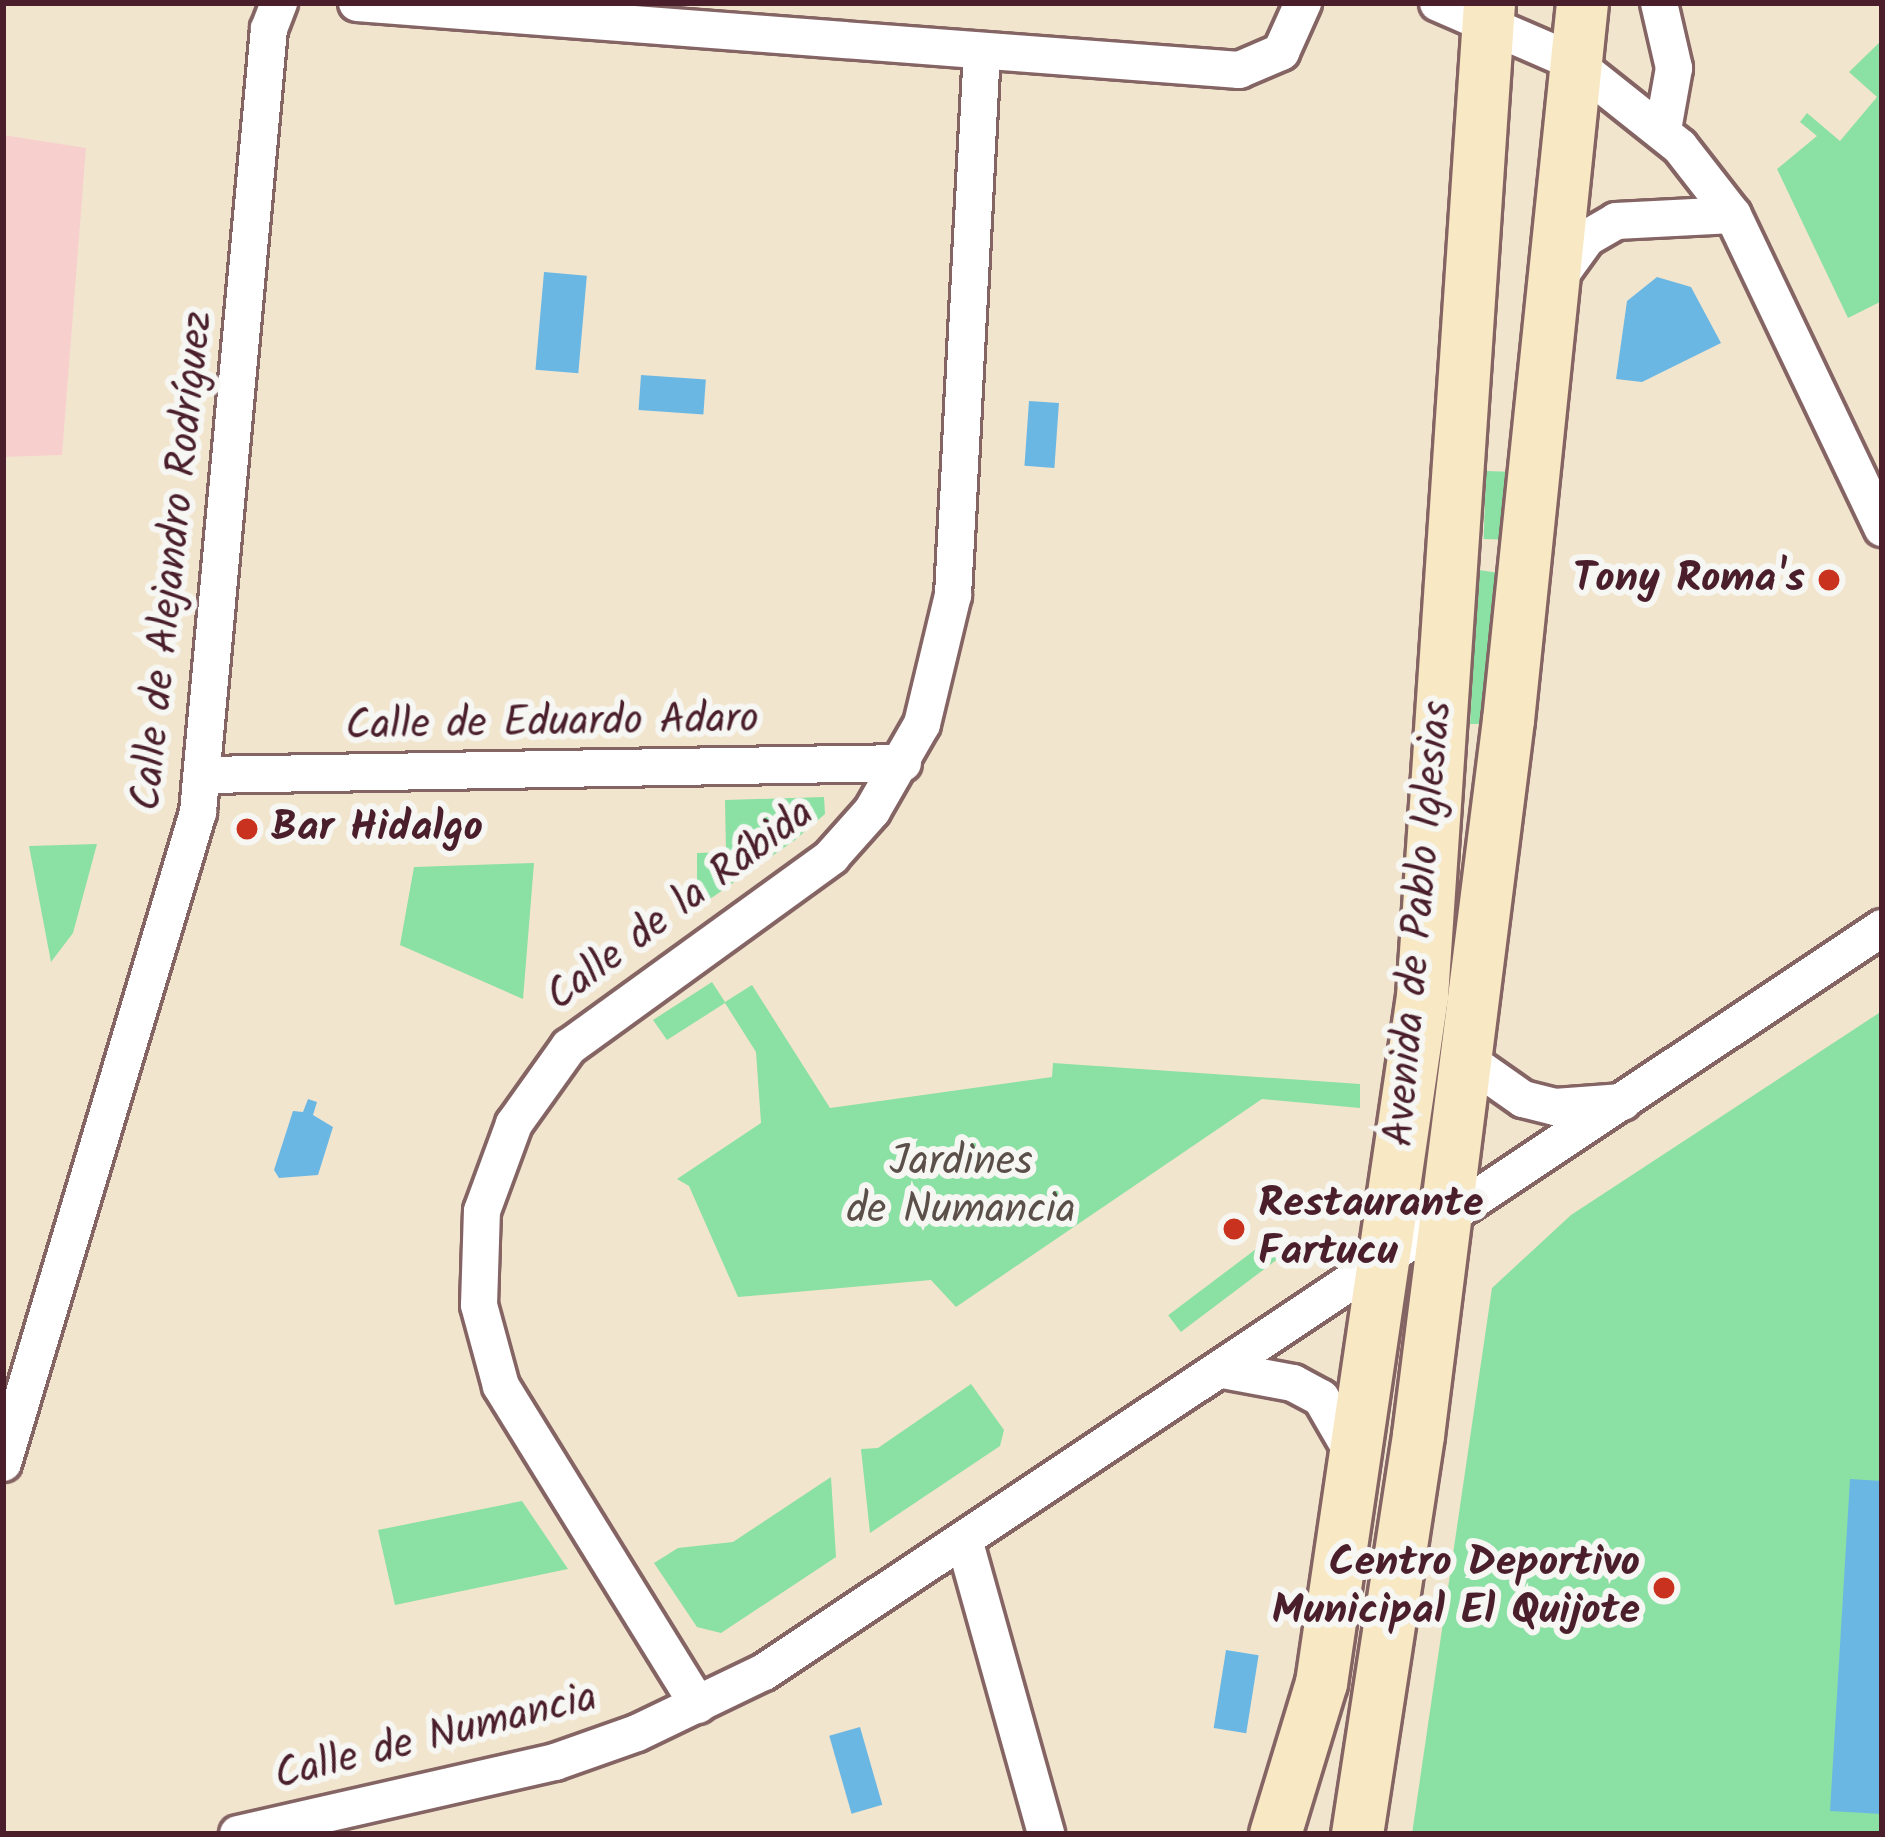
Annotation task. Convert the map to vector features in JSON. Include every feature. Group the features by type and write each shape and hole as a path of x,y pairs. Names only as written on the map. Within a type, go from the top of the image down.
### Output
{"street":[{"name":"Calle de Alejandro Rodríguez","path":"3,1463 204,776 269,29 278,3"},
{"path":"357,3 1238,70 1281,52 1303,3"},
{"name":"Avenida de Pablo Iglesias","path":"1357,1834 1445,1217 1538,477 1536,409 1582,3"},
{"path":"1659,3 1674,68 1663,130"},
{"path":"1471,8 1572,61 1663,130 1733,215 1882,528"},
{"name":"Avenida de Pablo Iglesias","path":"1275,1834 1322,1683 1422,996 1471,8"},
{"name":"Calle de la Rábida","path":"698,1705 501,1386 479,1304 482,1211 514,1124 568,1047 831,857 903,763 936,689 953,596 982,51"},
{"name":"Avenida de Pablo Iglesias","path":"1550,289 1587,238 1616,221 1733,215"},
{"name":"Calle de Eduardo Adaro","path":"204,776 903,763"},
{"name":"Calle de Numancia","path":"238,1834 555,1762 698,1705 801,1650 1882,928"},
{"name":"Calle de Numancia","path":"1466,1059 1523,1099 1556,1108 1626,1102"},
{"path":"1223,1370 1293,1383 1321,1398 1354,1455"},
{"path":"965,1543 1046,1834"}],"shaded area":[{"path":"3,135 86,148 62,455 3,457"}],"green space":[{"path":"1882,40 1882,301 1848,318 1777,169 1817,136 1800,122 1807,113 1840,141 1877,97 1849,72"},
{"path":"1486,471 1509,472 1507,540 1484,539"},
{"path":"1479,570 1499,573 1482,724 1470,724"},
{"path":"824,797 825,814 697,908 697,853 726,852 725,800"},
{"path":"97,844 73,933 51,962 29,846"},
{"path":"534,863 523,999 400,945 414,867"},
{"name":"Jardines de Numancia","path":"712,982 725,1002 752,985 830,1108 1052,1077 1053,1063 1360,1084 1360,1108 1262,1099 956,1307 931,1280 738,1297 689,1186 677,1179 761,1123 756,1052 725,1003 667,1040 653,1020"},
{"name":"Centro Deportivo Municipal El Quijote","path":"1882,1011 1882,1834 1412,1834 1492,1288 1571,1215"},
{"path":"1268,1240 1281,1257 1181,1332 1168,1315"},
{"path":"971,1384 1004,1430 1000,1446 870,1533 861,1449 878,1448"},
{"path":"831,1477 836,1557 721,1633 697,1627 654,1563 678,1548 733,1542"},
{"path":"522,1501 568,1569 395,1605 378,1530"}],"water":[{"path":"544,272 587,276 578,373 535,370"},
{"path":"1657,277 1691,287 1721,343 1642,382 1616,379 1627,301"},
{"path":"641,375 706,380 703,414 639,410"},
{"path":"1029,401 1059,403 1054,468 1024,466"},
{"path":"308,1099 317,1102 313,1115 333,1127 318,1175 279,1178 274,1170 293,1111 303,1112"},
{"path":"1850,1479 1882,1481 1882,1814 1830,1811"},
{"path":"1226,1650 1259,1655 1246,1733 1214,1728"},
{"path":"860,1727 882,1805 852,1814 829,1736"}],"place":[{"name":"Tony Roma's","path":"1829,580"},
{"name":"Bar Hidalgo","path":"247,829"},
{"name":"Restaurante Fartucu","path":"1234,1229"},
{"name":"Centro Deportivo Municipal El Quijote","path":"1664,1588"}]}
